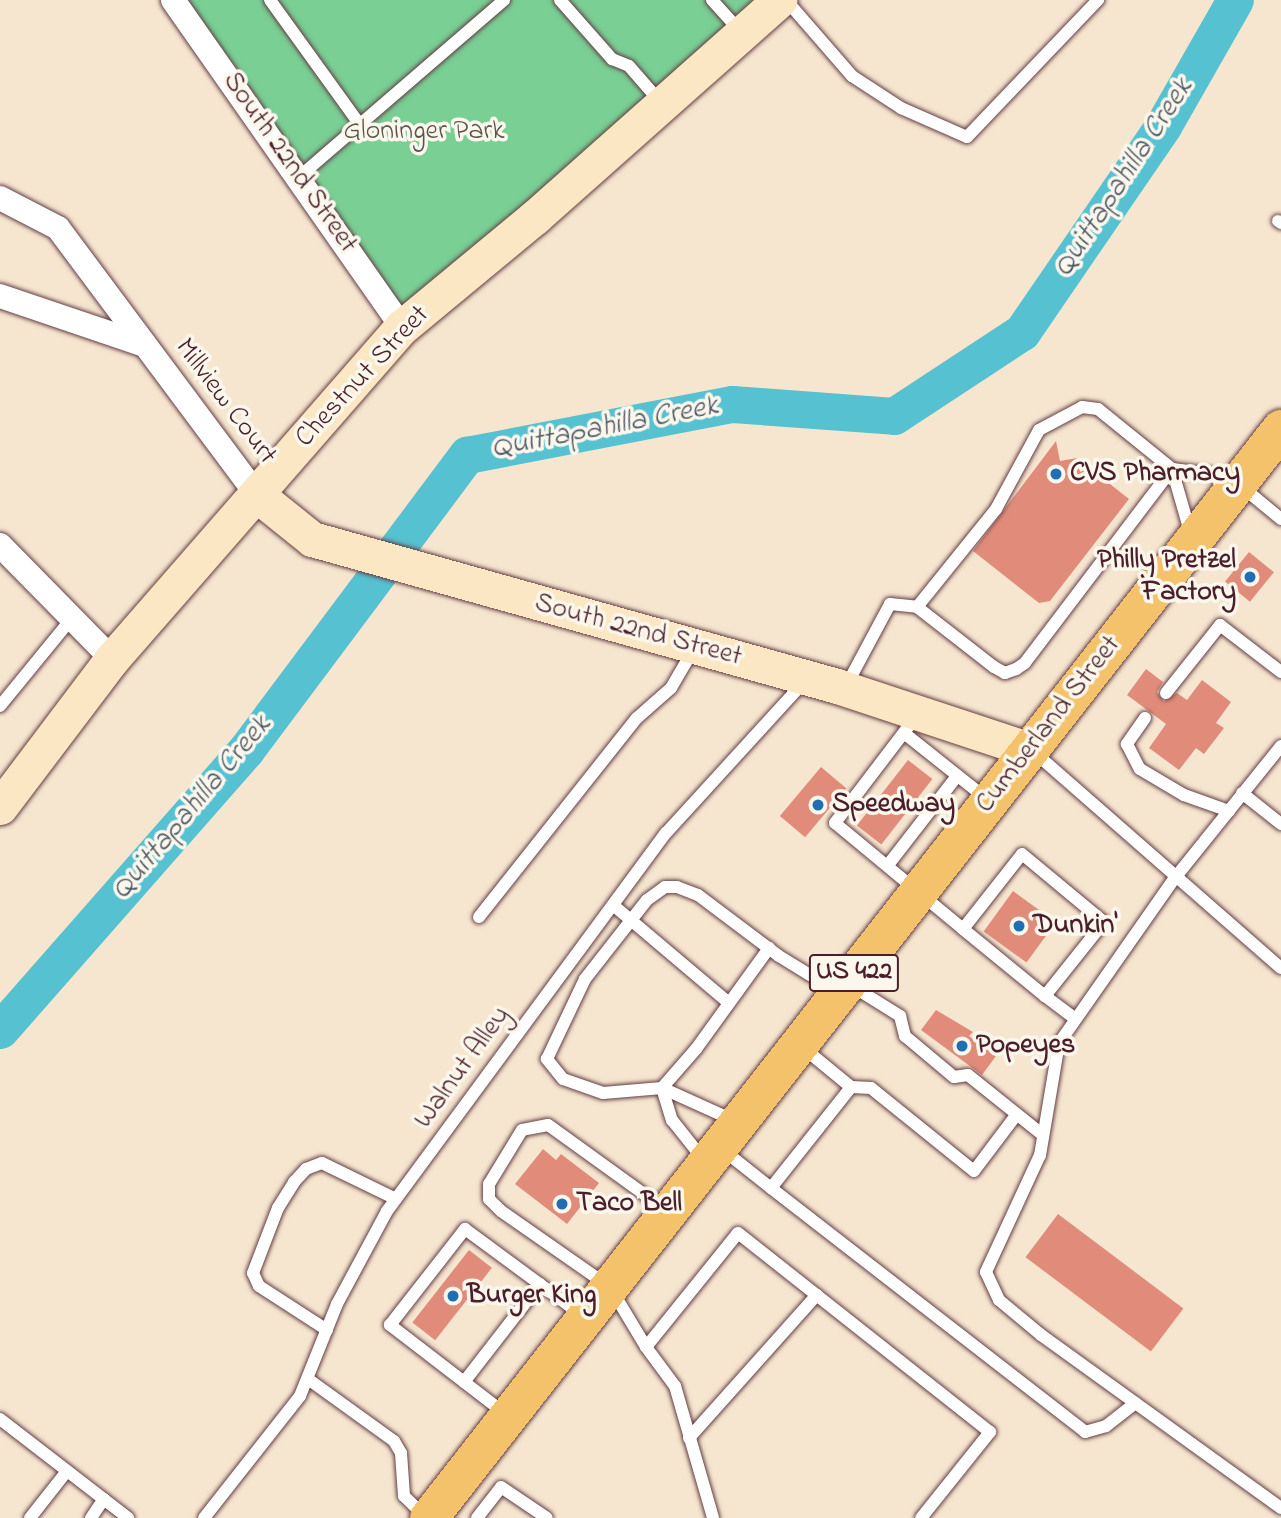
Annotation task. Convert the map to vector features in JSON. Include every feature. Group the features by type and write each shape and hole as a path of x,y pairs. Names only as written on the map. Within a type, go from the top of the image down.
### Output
{"highway":[{"name":"Cumberland Street","path":"428,1518 1281,429"}],"street":[{"name":"South 22nd Street","path":"173,0 402,327"},
{"name":"Chestnut Street","path":"0,807 112,659 402,327 779,0"},
{"name":"Millview Court","path":"0,198 58,228 256,494"},
{"name":"Millview Court","path":"0,296 145,345"},
{"name":"South 22nd Street","path":"256,494 312,539 845,688 912,722 1031,750"},
{"path":"0,545 112,659"}],"lane":[{"path":"270,0 362,126"},
{"path":"299,177 362,126 505,0"},
{"path":"560,0 612,59 629,65 662,104"},
{"path":"712,0 742,33"},
{"path":"786,0 852,76 901,108 967,137 1098,0"},
{"path":"918,607 996,509 1039,430 1062,415 1082,407 1098,409 1172,468 1240,481 1281,519"},
{"path":"1172,468 1193,540"},
{"path":"845,688 890,604 918,607 1005,673 1026,663 1172,468"},
{"path":"0,706 72,618"},
{"path":"1166,693 1220,625 1281,672"},
{"path":"479,917 637,718 671,688 695,647"},
{"name":"Walnut Alley","path":"204,1518 300,1396 327,1330 396,1199 666,833 808,678"},
{"path":"1145,718 1127,744 1140,769 1184,796 1229,811"},
{"path":"990,802 957,776 912,722 835,823 1075,1019"},
{"path":"1031,750 1174,879 1281,968"},
{"path":"1280,750 1174,879 1059,1043 1040,1155 986,1272 999,1300 1135,1403 1281,1507"},
{"path":"888,865 957,776"},
{"path":"1242,793 1281,824"},
{"path":"962,929 1023,854 1104,922 1045,996"},
{"path":"769,948 662,1088 603,1093 563,1079 547,1059 584,979 632,920 665,887 687,888 769,948 900,1016 905,1036 954,1077 968,1075 1043,1135"},
{"path":"613,905 729,1003"},
{"path":"800,1044 852,1087 871,1088 974,1171 1017,1114"},
{"path":"771,1188 852,1087"},
{"path":"662,1088 771,1188 1085,1432 1106,1426 1135,1403"},
{"path":"662,1088 671,1120 722,1145"},
{"path":"669,1213 558,1129 537,1124 522,1130 495,1167 489,1199 522,1227 610,1287 646,1346 675,1386 713,1518"},
{"path":"327,1330 259,1286 253,1273 278,1208 294,1182 306,1169 322,1163 396,1199"},
{"path":"509,1416 390,1325 465,1229 586,1318"},
{"path":"646,1346 738,1233 990,1432 921,1518"},
{"path":"464,1382 540,1284"},
{"path":"689,1438 817,1295"},
{"path":"308,1379 394,1441 401,1453 404,1496 428,1518"},
{"path":"0,1419 128,1518"},
{"path":"30,1518 67,1471"},
{"path":"477,1518 501,1487 547,1518"},
{"path":"91,1518 104,1499"}],"green space":[{"name":"Gloninger Park","path":"167,0 773,0 402,327"}],"building":[{"name":"CVS Pharmacy","path":"1056,441 1060,461 1077,458 1129,499 1050,601 1039,603 973,551"},
{"name":"Philly Pretzel Factory","path":"1249,552 1274,572 1250,602 1225,582"},
{"path":"1146,669 1163,682 1157,692 1164,701 1177,693 1187,700 1202,680 1231,702 1216,723 1224,728 1204,754 1196,748 1179,770 1149,748 1166,724 1127,695"},
{"path":"908,760 932,779 881,844 857,825"},
{"path":"821,767 846,788 805,837 780,816"},
{"name":"Dunkin'","path":"1013,891 1056,922 1026,963 984,931"},
{"name":"Popeyes","path":"936,1010 973,1032 969,1036 996,1056 982,1075 921,1030"},
{"name":"Taco Bell","path":"543,1149 556,1160 561,1154 599,1183 567,1224 515,1184"},
{"path":"1058,1214 1183,1308 1151,1352 1026,1257"},
{"name":"Burger King","path":"469,1250 492,1268 435,1340 412,1322"}],"waterway":[{"name":"Quittapahilla Creek","path":"0,1030 246,750 467,455 732,404 894,416 1022,332 1163,126 1235,0"}],"place":[{"name":"CVS Pharmacy","path":"1056,474"},
{"name":"Philly Pretzel Factory","path":"1250,577"},
{"name":"Speedway","path":"818,805"},
{"name":"Dunkin'","path":"1019,926"},
{"name":"Popeyes","path":"962,1046"},
{"name":"Taco Bell","path":"562,1204"},
{"name":"Burger King","path":"453,1296"}]}
